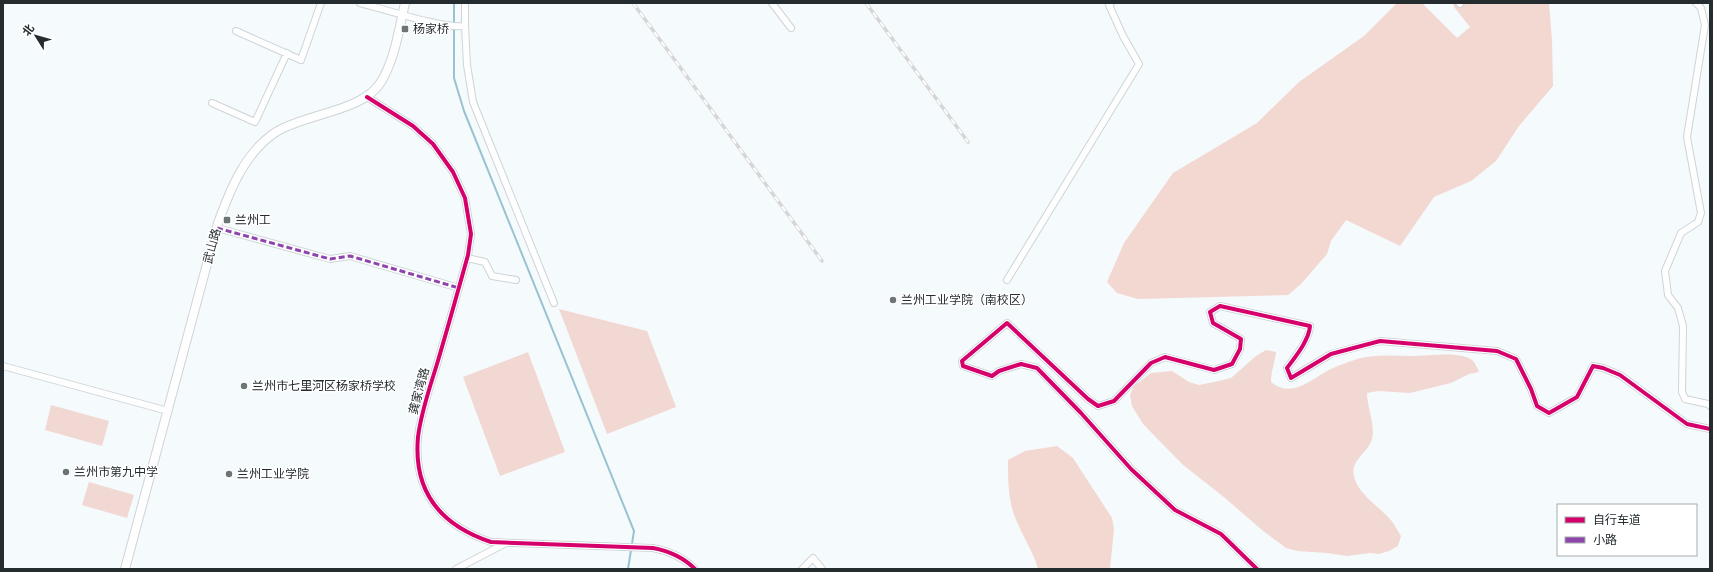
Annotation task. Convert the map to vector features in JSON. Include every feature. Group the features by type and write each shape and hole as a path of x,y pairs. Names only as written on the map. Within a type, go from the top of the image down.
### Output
{"main road":[{"name":"武山路","path":"125,569 226,199 248,160 266,140 277,132 295,123 317,115 346,108 367,97 381,82 391,59 405,3"}],"street":[{"path":"236,31 301,60 321,3"},
{"path":"360,3 440,24 462,26"},
{"path":"465,3 462,26 473,102 554,303"},
{"path":"772,3 791,28"},
{"path":"1007,280 1139,64 1109,5 1111,3"},
{"path":"1696,3 1701,8 1705,25 1687,137 1701,213 1698,222 1681,233 1665,271 1668,295 1678,308 1683,326 1682,392 1686,399 1708,404 1710,406"},
{"path":"212,102 255,122 287,54"},
{"name":"龚家湾路","path":"367,97 413,126 433,144 453,172 465,198 471,234 467,258 424,409 418,436 420,476 426,493 450,521 474,536 491,542 641,547 666,550 689,563 694,569"},
{"path":"217,228 330,259 350,256 459,288"},
{"path":"467,258 485,262 492,276 516,280"},
{"path":"1257,569 1221,534 1175,510 1131,469 1081,414 1036,368 1021,364 999,371 992,376 963,366 962,361 1007,323 1088,399 1098,406 1114,401 1151,363 1165,358 1214,370 1232,364 1240,350 1241,338 1213,323 1210,312 1220,306 1310,326 1310,333 1287,368 1291,378 1331,354 1380,341 1497,351 1516,359 1531,389 1537,406 1549,413 1578,397 1593,366 1603,368 1620,376 1687,424 1710,430"},
{"path":"3,366 168,411"},
{"path":"456,569 507,542"},
{"path":"802,569 813,558 822,569"}],"shaded area":[{"path":"1397,3 1422,3 1457,38 1470,27 1454,7 1453,3 1549,3 1553,86 1519,126 1496,161 1471,181 1434,197 1400,246 1346,220 1331,241 1327,254 1301,284 1288,295 1138,299 1117,293 1107,282 1124,243 1173,173 1257,123 1299,82 1364,36"},
{"path":"559,309 647,331 676,407 607,434"},
{"path":"1266,350 1276,352 1271,382 1286,389 1301,386 1335,367 1370,356 1453,355 1469,358 1474,363 1479,372 1469,374 1451,383 1410,393 1378,391 1367,393 1373,436 1369,446 1354,466 1354,476 1359,488 1368,499 1394,524 1401,536 1398,546 1379,554 1370,553 1347,556 1297,551 1286,548 1182,464 1143,424 1132,406 1130,395 1134,386 1151,373 1172,371 1189,382 1199,385 1219,381 1231,378 1256,356"},
{"path":"528,352 565,452 500,476 463,377"},
{"path":"51,405 109,421 102,446 45,430"},
{"path":"1057,446 1073,458 1112,518 1114,529 1110,569 1038,569 1034,557 1020,530 1012,509 1009,493 1008,460 1025,451"},
{"path":"89,482 134,495 127,518 82,505"}],"waterway":[{"path":"454,3 454,78 464,111 634,531 628,569"}],"railway":[{"path":"633,3 822,261"},
{"path":"866,3 968,142"}],"marked path":[{"path":"217,228 330,259 350,256 459,288"}],"cycle path":[{"path":"367,97 413,126 433,144 453,172 465,198 471,234 468,255 421,418 418,437 420,474 425,490 434,504 444,516 457,526 473,535 491,542 653,548 676,555 695,569"},
{"path":"1257,569 1221,534 1175,510 1131,469 1081,413 1037,368 1021,364 999,371 992,376 963,366 962,361 1007,323 1088,399 1098,406 1114,401 1151,363 1165,357 1214,370 1232,364 1240,349 1241,339 1213,323 1210,312 1220,306 1310,326 1305,342 1287,368 1291,378 1331,354 1380,341 1497,351 1516,359 1531,389 1537,406 1549,413 1577,397 1593,366 1603,368 1620,375 1687,424 1710,429"}],"place":[{"name":"杨家桥","path":"405,29"},
{"name":"兰州工","path":"227,220"},
{"name":"兰州工业学院（南校区）","path":"893,300"},
{"name":"兰州市七里河区杨家桥学校","path":"244,386"},
{"name":"兰州市第九中学","path":"66,472"},
{"name":"兰州工业学院","path":"229,474"}]}
